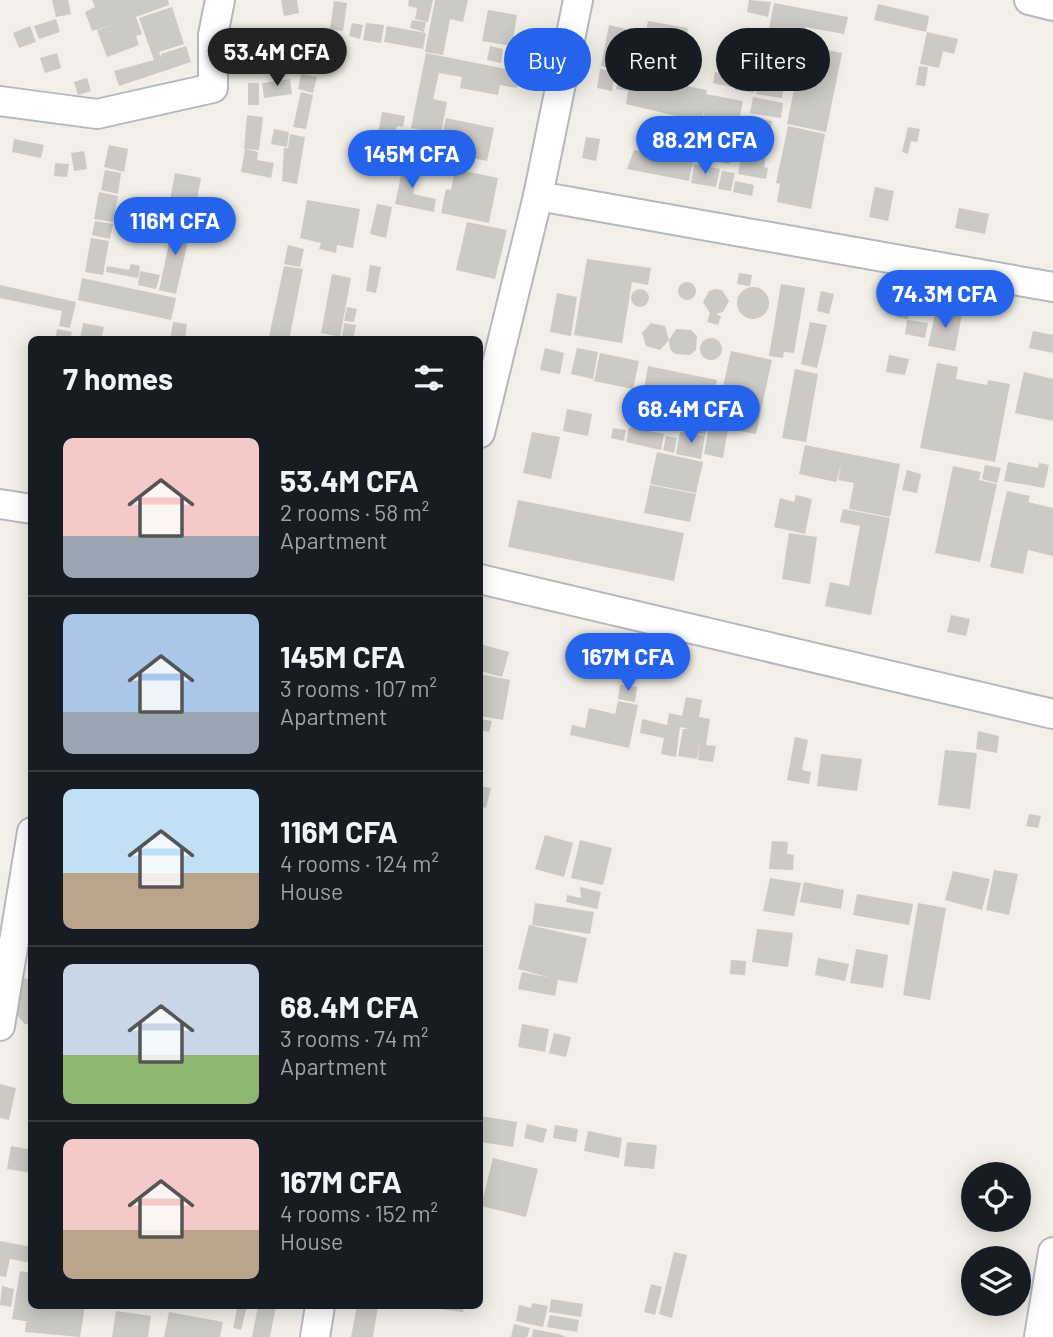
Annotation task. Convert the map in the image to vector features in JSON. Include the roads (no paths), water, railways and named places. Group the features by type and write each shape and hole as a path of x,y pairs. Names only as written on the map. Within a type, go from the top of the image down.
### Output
{"street":[{"path":"0,101 97,114 213,88 213,35 220,0"},
{"path":"483,421 538,195 578,0"},
{"path":"1029,0 1053,6"},
{"path":"538,195 1053,287"},
{"path":"0,504 28,508"},
{"path":"483,580 1053,714"},
{"path":"0,1026 28,856"},
{"path":"1039,1337 1053,1252"},
{"path":"315,1337 320,1309"}]}
